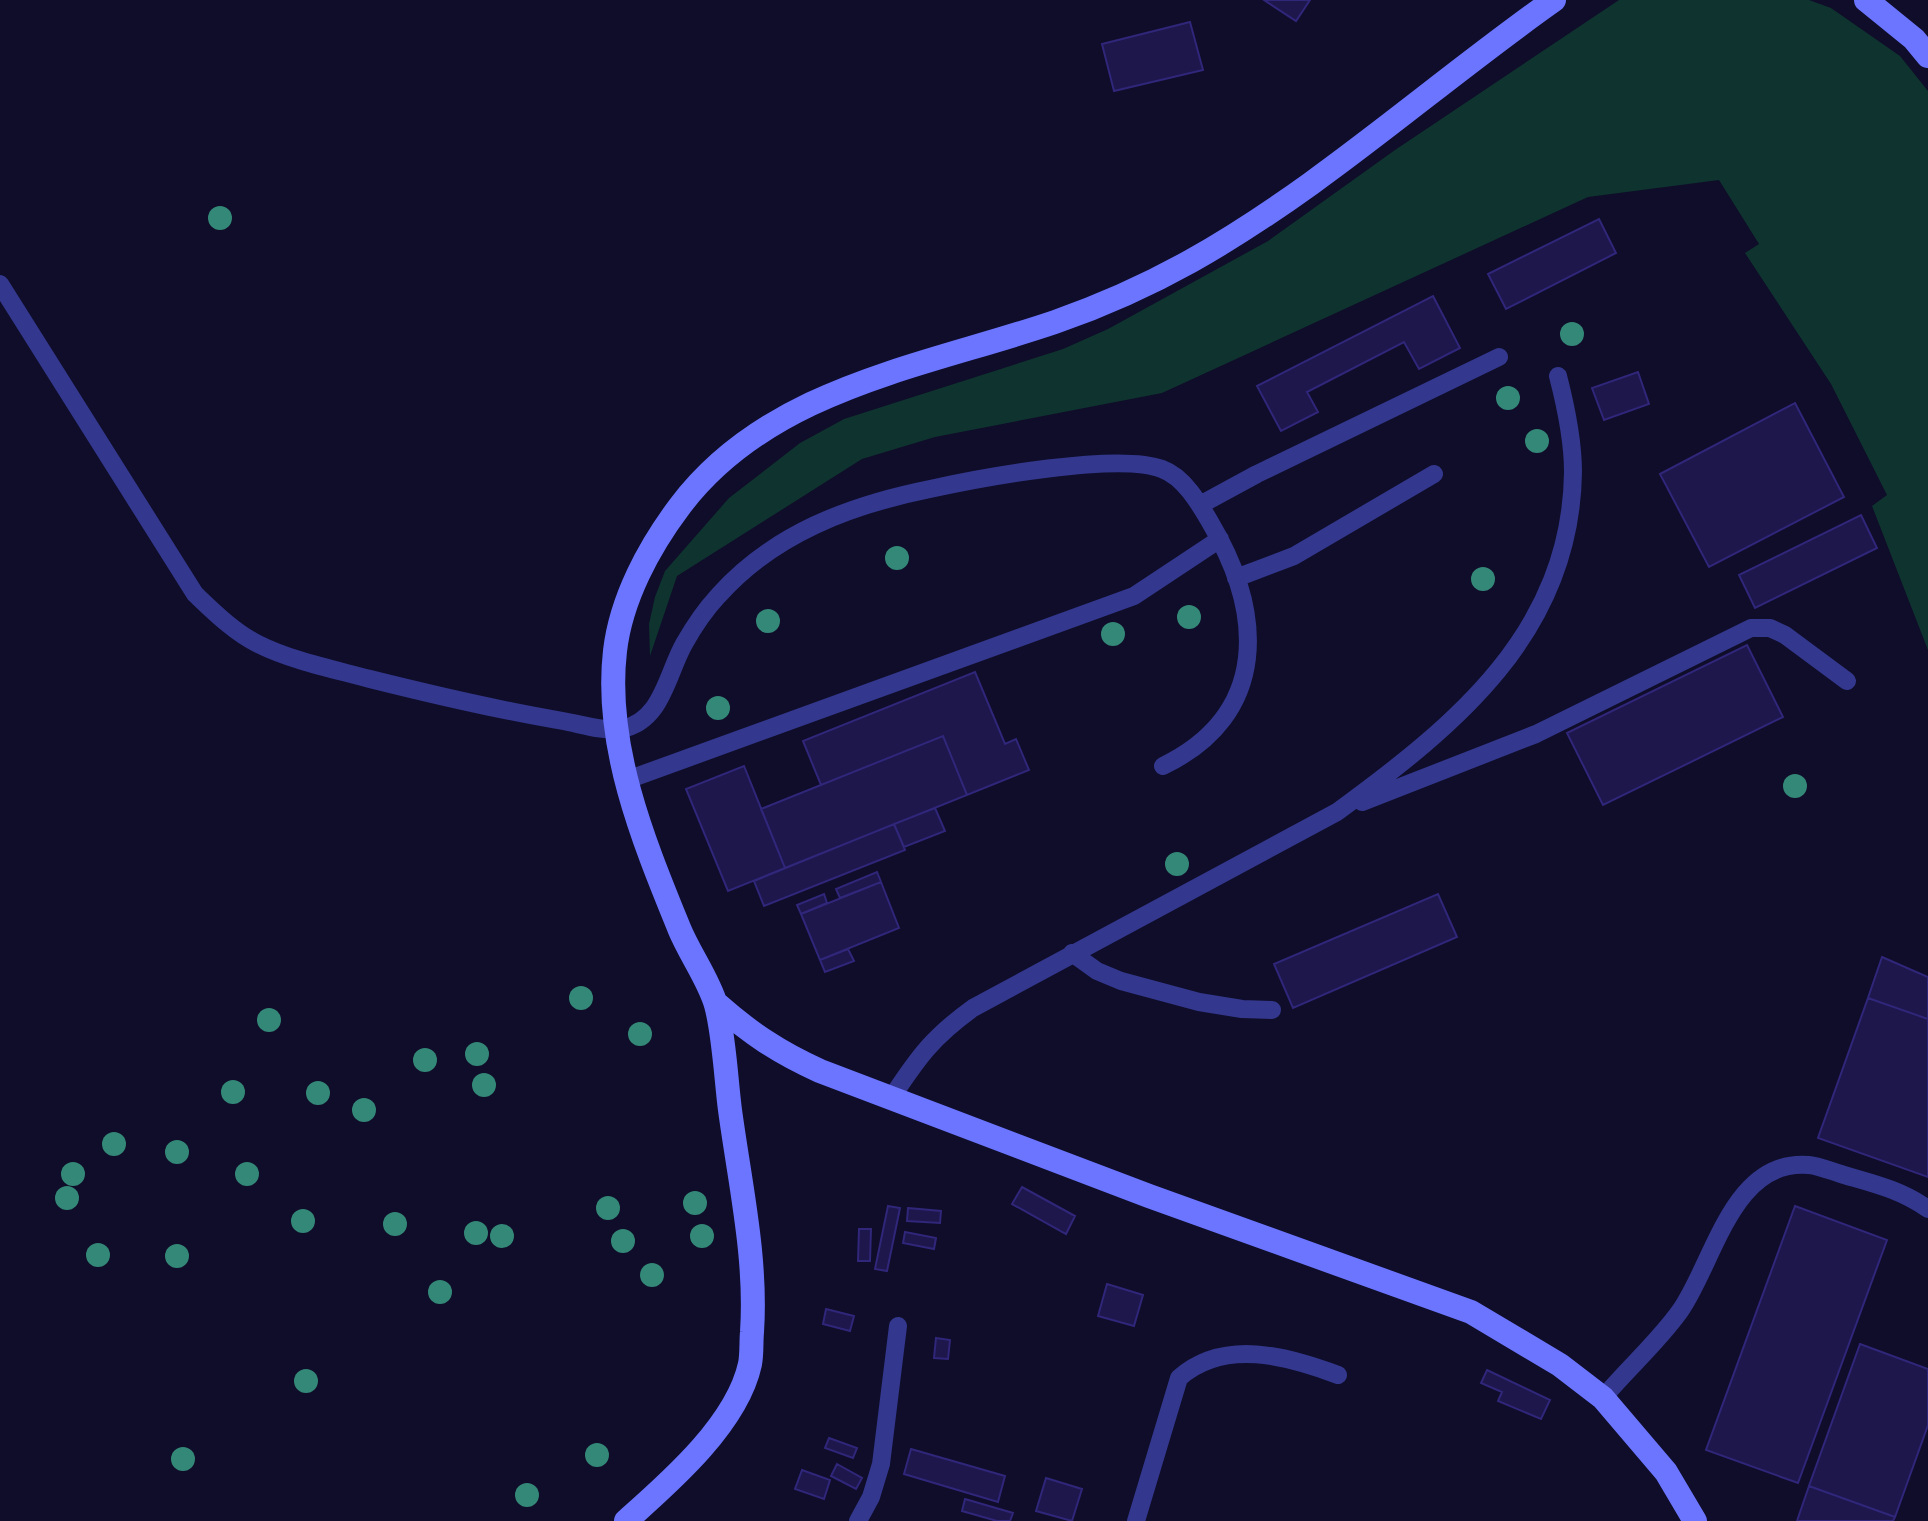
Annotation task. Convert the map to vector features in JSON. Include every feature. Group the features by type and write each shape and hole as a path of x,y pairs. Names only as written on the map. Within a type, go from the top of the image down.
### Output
{"main road":[{"path":"626,1521 687,1467 729,1413 750,1367 753,1318 751,1260 716,1003 688,949 660,882 627,780 618,730 613,688 615,645 636,579 659,537 712,468 746,440 780,418 864,382 1097,306 1190,261 1345,158 1501,37 1554,0"},
{"path":"1866,0 1914,39 1928,56"},
{"path":"716,1003 751,1034 784,1055 1149,1196 1471,1312 1560,1365 1603,1398 1666,1472 1695,1521"}],"lane":[{"path":"0,284 195,594 222,619 256,643 341,671 491,709 618,730 646,717 658,702 682,647 717,596 746,569 793,535 851,508 930,489 1074,466 1126,463 1165,469 1178,478 1200,505 1220,539 1236,578 1247,626 1249,659 1242,687 1228,712 1194,746 1163,766"},
{"path":"1200,505 1257,474 1499,357"},
{"path":"1337,812 1390,774 1438,733 1492,681 1528,632 1554,578 1569,520 1573,471 1569,420 1558,376"},
{"path":"1236,578 1320,543 1434,474"},
{"path":"627,780 1134,596 1220,539"},
{"path":"892,1097 921,1053 948,1026 973,1008 1072,953 1337,812 1536,734 1751,628 1770,628 1785,635 1847,681"},
{"path":"1072,953 1097,971 1147,988 1199,1002 1272,1010"},
{"path":"1603,1398 1679,1313 1733,1208 1747,1190 1764,1176 1785,1167 1809,1165 1907,1194 1928,1209"},
{"path":"858,1521 871,1497 881,1464 898,1326"},
{"path":"1136,1521 1179,1378 1192,1366 1211,1358 1253,1353 1286,1358 1338,1375"}],"green space":[{"path":"1619,0 1809,0 1831,8 1900,56 1928,91 1928,650 1872,506 1887,495 1831,384 1745,253 1759,244 1719,180 1588,197 1162,393 935,437 862,459 677,576 650,656 649,624 665,571 729,498 800,443 844,419 1063,349 1108,329 1268,241 1395,150"}],"building":[{"path":"1264,0 1310,0 1296,21"},
{"path":"1190,22 1203,70 1114,91 1102,44"},
{"path":"1599,219 1616,253 1506,309 1488,274"},
{"path":"1433,296 1460,348 1419,369 1404,342 1307,392 1318,412 1281,431 1257,386"},
{"path":"1638,372 1649,404 1604,420 1592,388"},
{"path":"1795,403 1844,497 1709,567 1660,474"},
{"path":"1861,515 1877,548 1755,608 1739,575"},
{"path":"1747,645 1783,717 1603,805 1567,733"},
{"path":"975,672 1005,744 1016,739 1029,770 967,795 943,736 821,785 803,741"},
{"path":"943,736 967,795 785,868 761,809"},
{"path":"744,766 785,868 728,891 686,789"},
{"path":"935,808 945,831 904,847 894,824"},
{"path":"894,824 905,850 764,906 754,881"},
{"path":"877,872 881,882 840,898 836,889"},
{"path":"881,882 899,928 820,960 801,914"},
{"path":"824,894 827,903 801,914 797,905"},
{"path":"1438,894 1457,937 1293,1008 1274,964"},
{"path":"848,949 854,961 825,972 820,960"},
{"path":"1882,957 1928,977 1928,1019 1868,998"},
{"path":"1868,998 1928,1019 1928,1177 1818,1138"},
{"path":"1022,1187 1075,1216 1066,1234 1012,1204"},
{"path":"888,1206 900,1208 887,1271 875,1269"},
{"path":"1795,1206 1887,1240 1798,1483 1706,1450"},
{"path":"908,1208 941,1211 940,1223 907,1221"},
{"path":"859,1229 871,1229 870,1261 858,1261"},
{"path":"905,1232 936,1238 934,1249 903,1243"},
{"path":"1107,1284 1143,1295 1134,1326 1098,1316"},
{"path":"826,1309 854,1316 850,1331 823,1324"},
{"path":"936,1338 950,1340 948,1359 934,1358"},
{"path":"1860,1344 1928,1369 1928,1425 1895,1517 1809,1486"},
{"path":"1487,1370 1550,1400 1541,1419 1498,1401 1502,1392 1481,1383"},
{"path":"829,1438 857,1448 853,1458 825,1448"},
{"path":"911,1449 1005,1476 998,1502 904,1474"},
{"path":"837,1464 862,1478 856,1489 831,1476"},
{"path":"802,1470 830,1480 824,1499 795,1489"},
{"path":"1046,1478 1082,1489 1072,1521 1036,1511"},
{"path":"1809,1486 1895,1517 1893,1521 1797,1521"},
{"path":"965,1499 1013,1513 1010,1521 997,1521 962,1511"}]}
